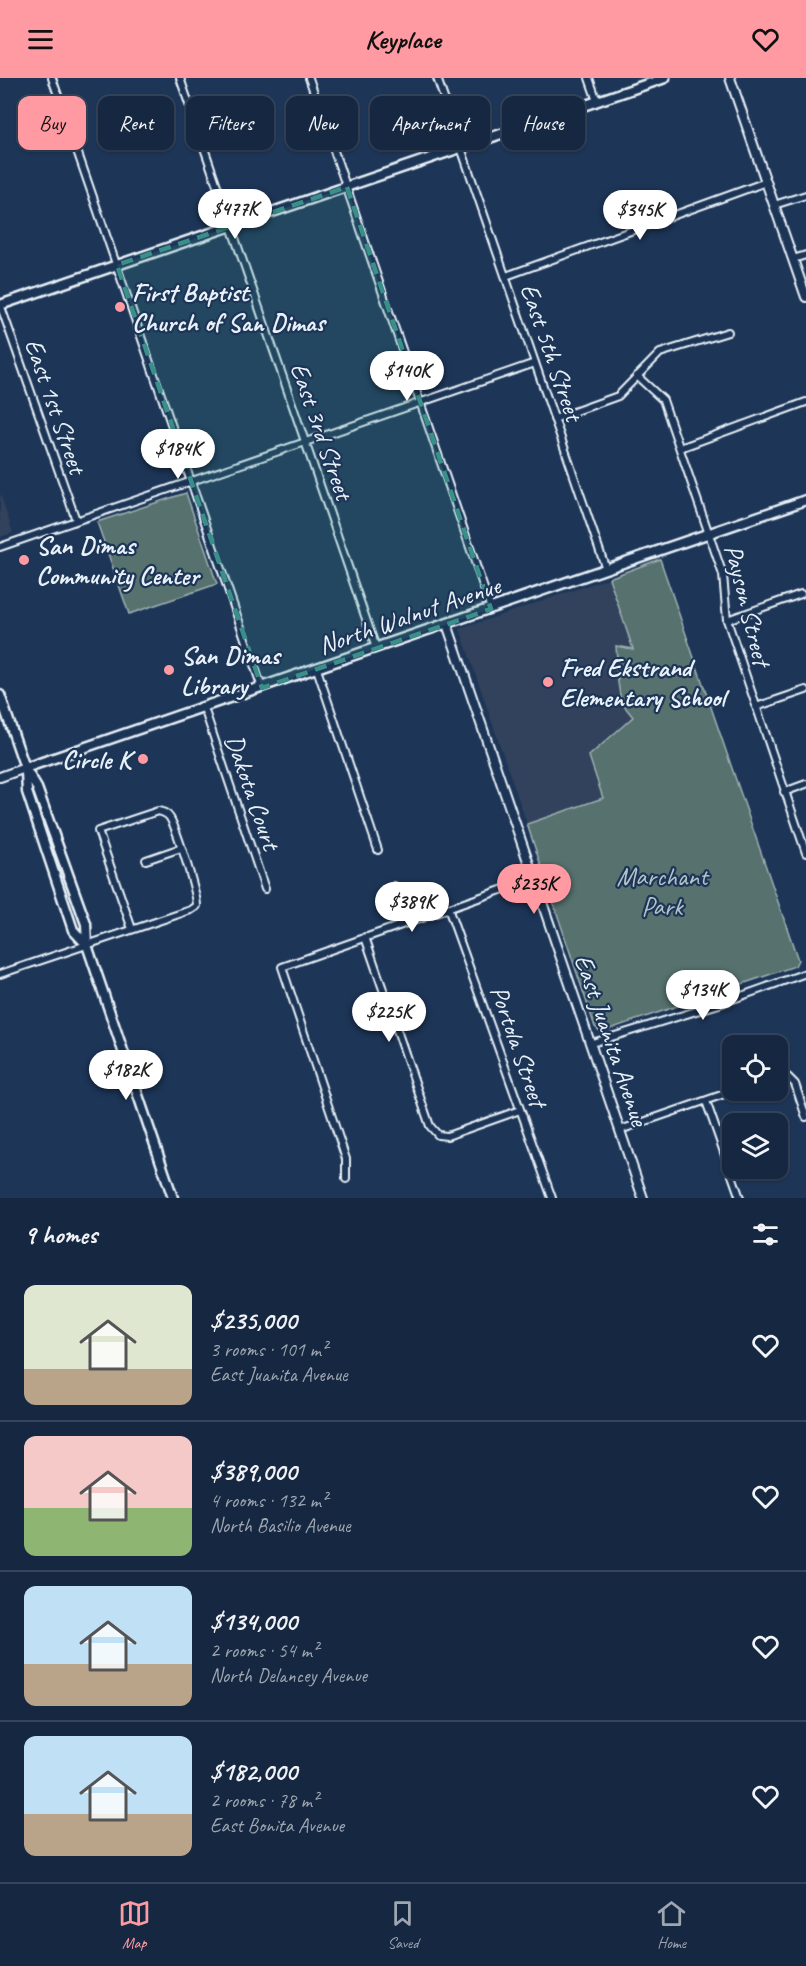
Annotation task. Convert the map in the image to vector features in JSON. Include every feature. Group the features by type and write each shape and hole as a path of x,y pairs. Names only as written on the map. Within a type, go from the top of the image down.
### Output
{"main road":[{"path":"490,138 665,78"},
{"path":"0,304 456,150"},
{"name":"North Walnut Avenue","path":"25,768 806,500"},
{"path":"0,695 25,768 37,788 86,924 87,945 173,1198"},
{"path":"25,768 27,792 73,930 87,945"}],"street":[{"path":"52,78 262,688"},
{"name":"East 3rd Street","path":"180,78 376,648"},
{"path":"309,78 491,609"},
{"name":"East 5th Street","path":"437,78 443,96"},
{"path":"589,78 597,101"},
{"path":"730,78 806,297"},
{"name":"East 5th Street","path":"463,150 606,569"},
{"path":"506,276 766,182"},
{"path":"774,205 806,195"},
{"path":"793,259 806,255"},
{"name":"East 1st Street","path":"0,304 76,520"},
{"path":"554,419 618,396 660,353 728,332"},
{"path":"0,547 535,363"},
{"name":"Payson Street","path":"637,376 663,400 723,575 727,620 806,853"},
{"path":"680,448 806,402"},
{"path":"727,620 801,594"},
{"name":"East Juanita Avenue","path":"447,624 592,1043 643,1198"},
{"path":"317,669 378,850"},
{"path":"756,708 806,690"},
{"name":"Dakota Court","path":"204,708 265,890"},
{"path":"0,777 25,768"},
{"path":"784,792 806,784"},
{"path":"0,974 191,910 197,906 197,896 181,848 170,817 164,812 158,811 98,831 132,929"},
{"path":"146,860 181,848"},
{"path":"346,1179 345,1159 282,967 535,878"},
{"path":"393,886 405,923"},
{"name":"Portola Street","path":"448,908 552,1198"},
{"path":"365,937 430,1126 438,1136 447,1136 520,1110"},
{"path":"592,1043 719,1004 806,973"},
{"path":"788,1077 795,1084 806,1117"},
{"path":"620,1130 722,1095"},
{"path":"706,1101 740,1198"}],"highlighted area":[{"path":"347,187 491,609 262,688 117,265"}],"shaded area":[{"path":"0,493 13,533 0,537"},
{"name":"Fred Ekstrand Elementary School","path":"609,578 633,649 621,702 633,717 589,756 603,798 527,824 460,629"}],"green space":[{"path":"186,493 217,584 129,614 97,522"},
{"name":"Marchant Park","path":"660,559 798,960 795,966 601,1032 595,1027 527,824 603,798 589,756 633,717 621,702 615,662 617,660 616,646 633,649 609,578"}],"place":[{"name":"First Baptist Church of San Dimas","path":"120,307"},
{"name":"San Dimas Community Center","path":"24,560"},
{"name":"San Dimas Library","path":"169,670"},
{"name":"Fred Ekstrand Elementary School","path":"548,682"},
{"name":"Circle K","path":"143,759"}]}
